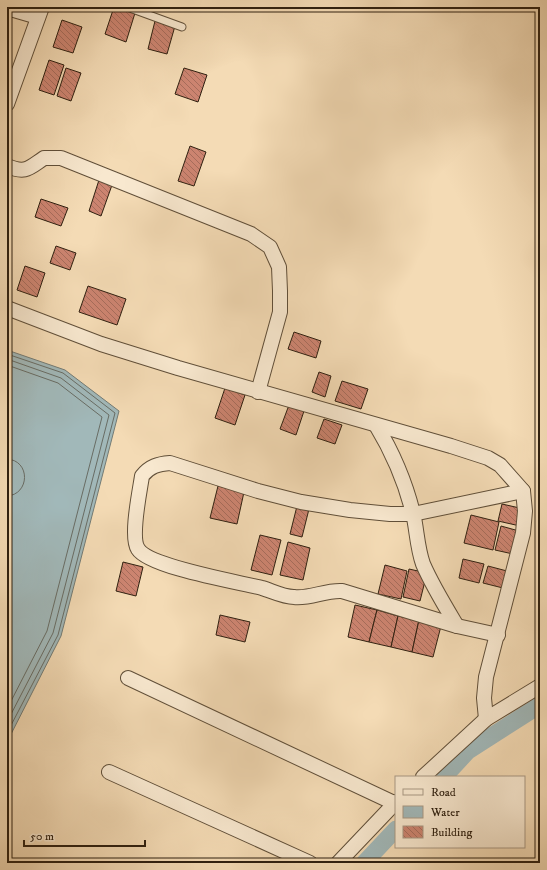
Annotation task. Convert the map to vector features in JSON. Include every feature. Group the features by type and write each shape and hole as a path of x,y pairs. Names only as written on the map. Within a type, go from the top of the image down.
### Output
{"street":[{"path":"7,8 40,12 7,104"},
{"path":"7,166 24,170 33,167 44,158 61,158 251,234 270,247 279,268 280,312 258,392"},
{"path":"7,308 101,344 258,392 451,446 488,458 500,465 523,491 525,511 523,533 486,677 484,698 486,719"},
{"path":"376,425 392,453 413,514 418,546 423,564 457,626"},
{"path":"498,635 457,626 342,591 330,590 302,598 292,597 263,588 169,566 147,557 138,549 135,540 142,476 146,470 155,465 170,462 258,491 301,502 350,510 390,514 413,514 523,491"},
{"path":"128,678 395,802 338,863"},
{"path":"424,776 486,719 540,686"},
{"path":"109,772 310,863"}],"lane":[{"path":"128,7 182,27"}],"water":[{"path":"7,350 65,370 119,411 61,636 7,742 7,492 10,475 7,474"}],"building":[{"path":"114,7 135,13 126,42 105,34"},
{"path":"62,20 82,27 73,53 53,47"},
{"path":"155,21 175,26 167,54 148,49"},
{"path":"49,60 64,65 54,95 39,90"},
{"path":"66,68 81,73 71,101 57,96"},
{"path":"184,68 207,75 198,102 175,94"},
{"path":"190,146 206,152 194,186 178,181"},
{"path":"99,180 112,185 101,216 89,211"},
{"path":"41,199 68,208 61,226 35,217"},
{"path":"56,246 76,253 70,270 50,263"},
{"path":"25,266 45,273 37,297 17,290"},
{"path":"88,286 126,299 117,325 79,312"},
{"path":"294,332 321,341 316,358 288,349"},
{"path":"319,372 331,376 325,397 312,392"},
{"path":"342,381 368,389 361,409 335,401"},
{"path":"225,388 245,395 235,425 215,418"},
{"path":"289,405 304,411 296,435 280,429"},
{"path":"324,419 342,425 335,444 317,438"},
{"path":"218,486 244,492 237,524 210,518"},
{"path":"502,504 524,509 520,526 498,521"},
{"path":"297,506 309,509 302,537 290,534"},
{"path":"471,515 499,522 493,550 464,543"},
{"path":"501,526 519,531 513,554 495,550"},
{"path":"260,535 281,540 272,575 251,570"},
{"path":"288,542 310,548 303,580 280,575"},
{"path":"463,559 484,564 479,583 459,578"},
{"path":"123,562 143,567 136,596 116,591"},
{"path":"385,565 407,571 401,599 378,594"},
{"path":"488,566 507,571 503,588 483,583"},
{"path":"409,569 427,573 420,601 403,597"},
{"path":"355,605 377,610 369,642 348,637"},
{"path":"377,610 398,616 391,647 369,642"},
{"path":"220,615 250,622 245,642 216,635"},
{"path":"398,616 419,620 412,652 391,647"},
{"path":"419,620 441,626 433,657 412,652"}],"waterway":[{"path":"445,776 468,751 540,705"},
{"path":"364,863 395,830"}]}
